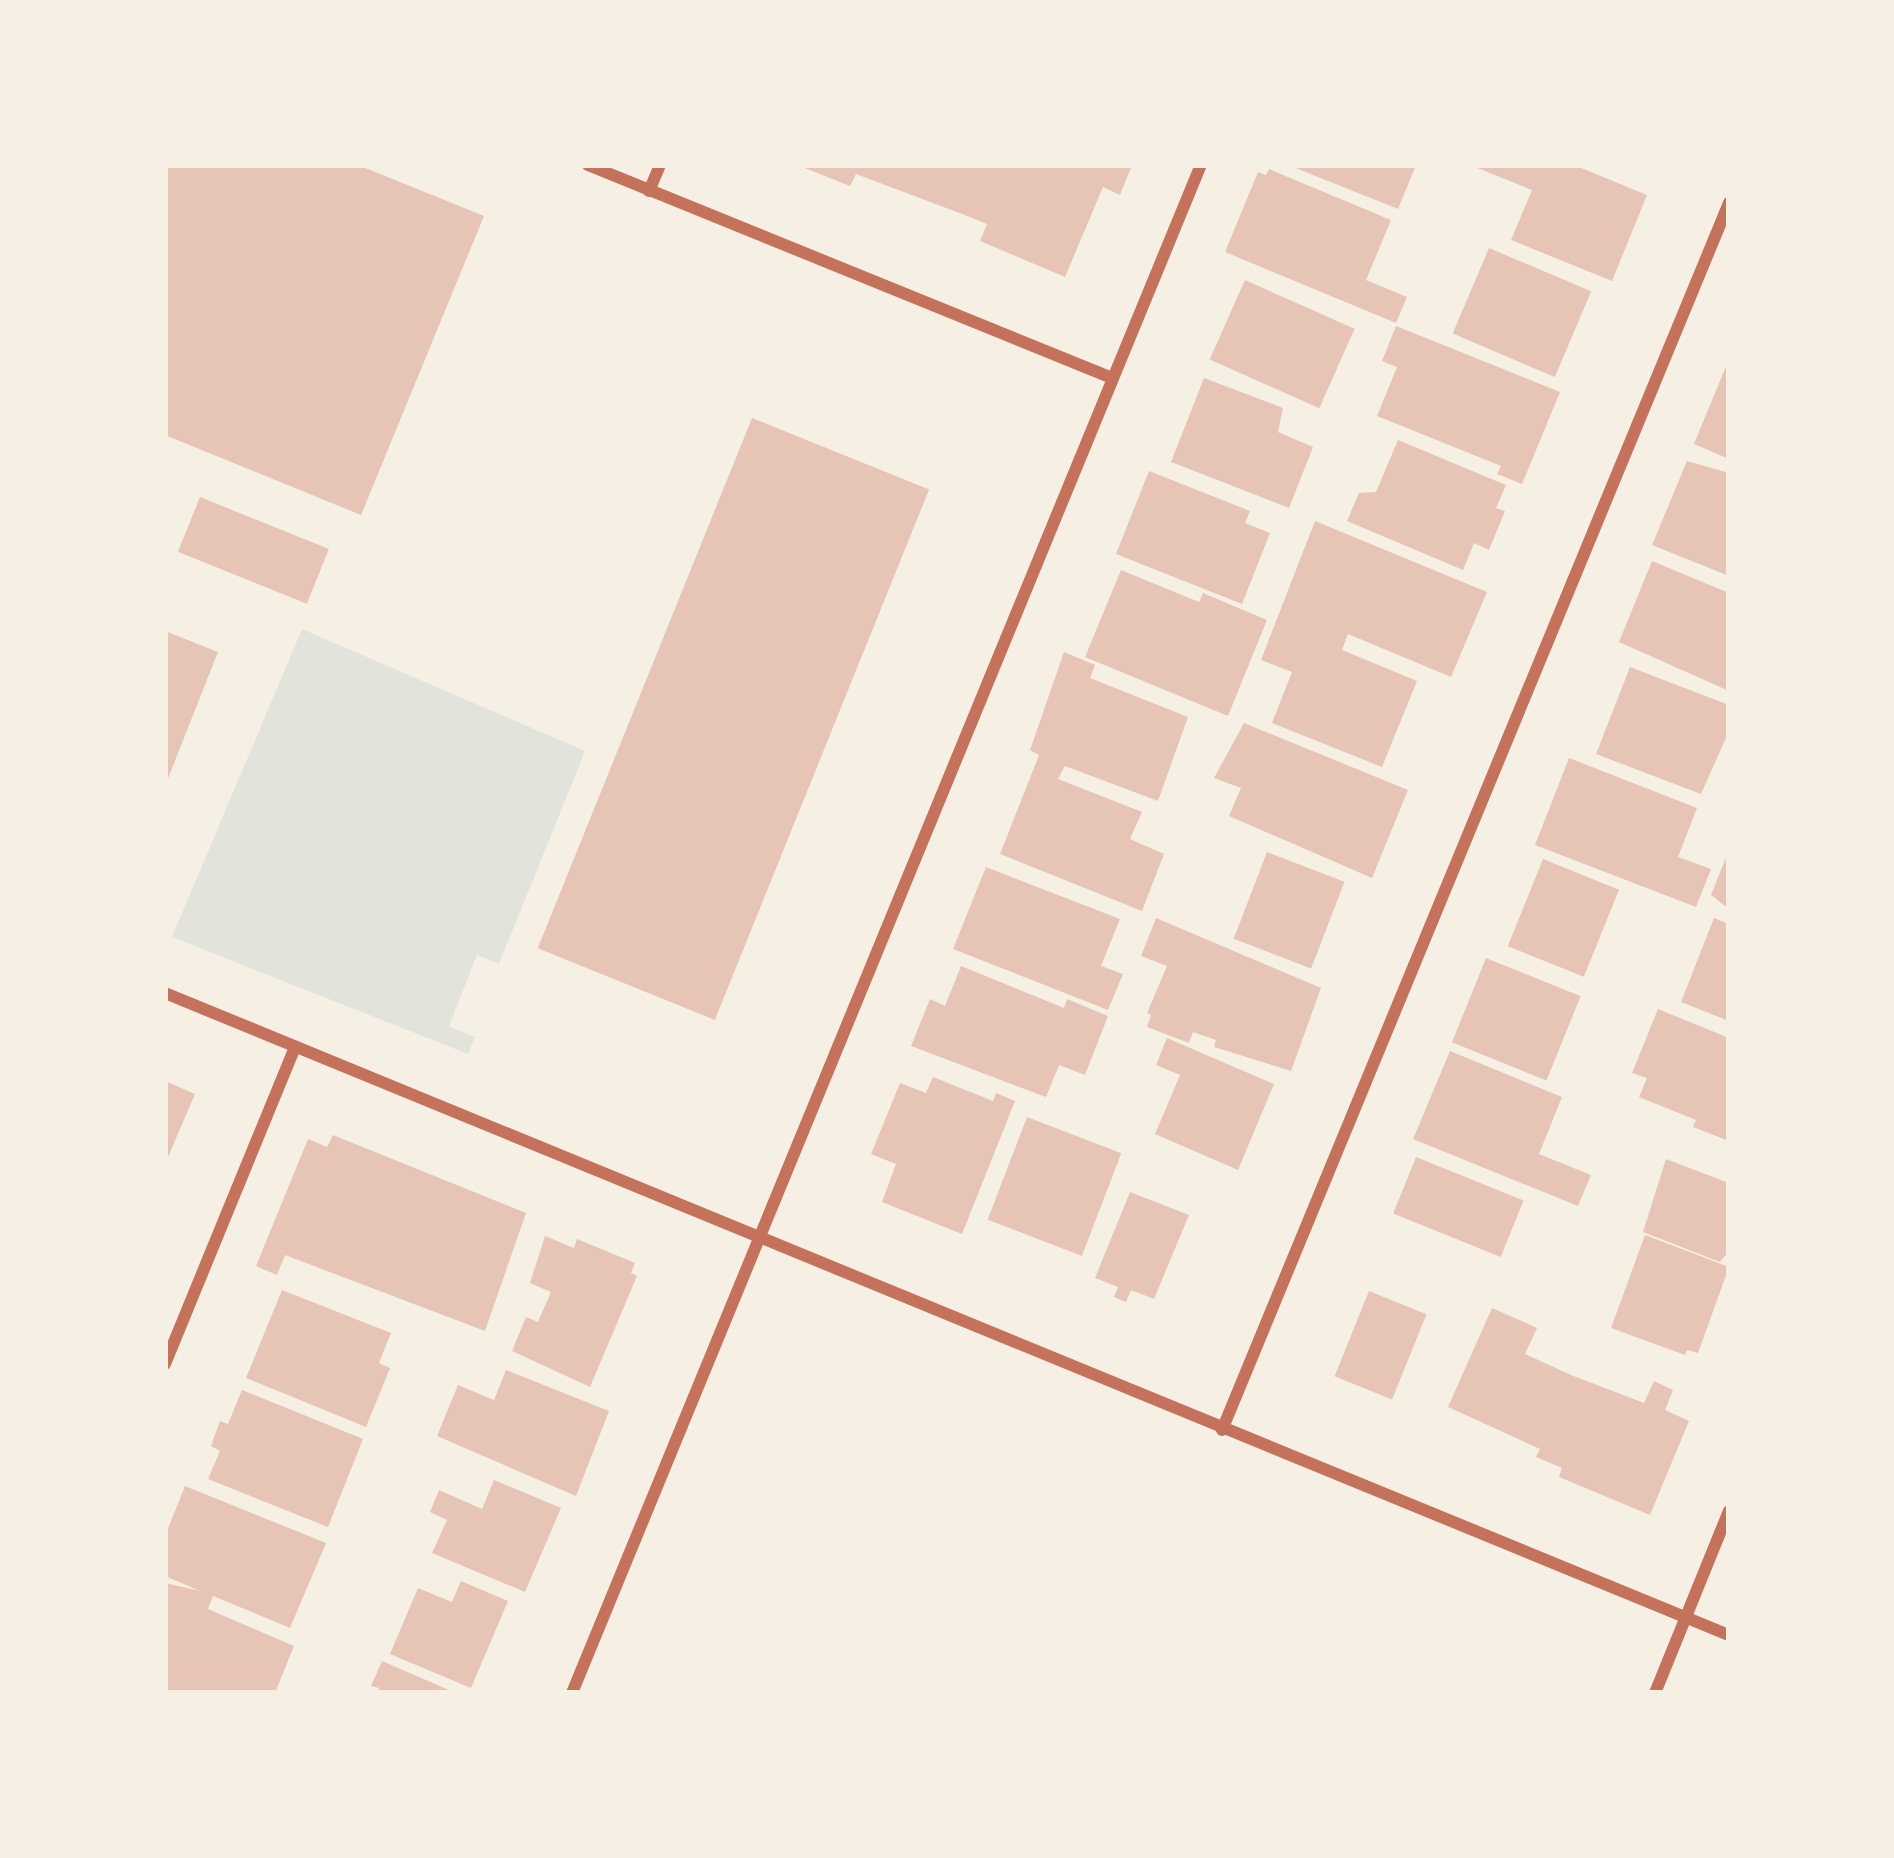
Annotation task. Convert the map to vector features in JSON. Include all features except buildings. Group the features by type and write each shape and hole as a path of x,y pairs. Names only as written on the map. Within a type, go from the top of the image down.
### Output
{"street":[{"path":"588,165 1112,378"},
{"path":"649,191 660,165"},
{"path":"572,1693 1201,165"},
{"path":"1222,1430 1729,203"},
{"path":"165,993 1729,1635"},
{"path":"165,1364 296,1047"},
{"path":"1654,1693 1729,1511"}],"shaded area":[{"path":"302,629 585,751 499,964 477,955 449,1026 475,1037 468,1054 172,937"}]}
